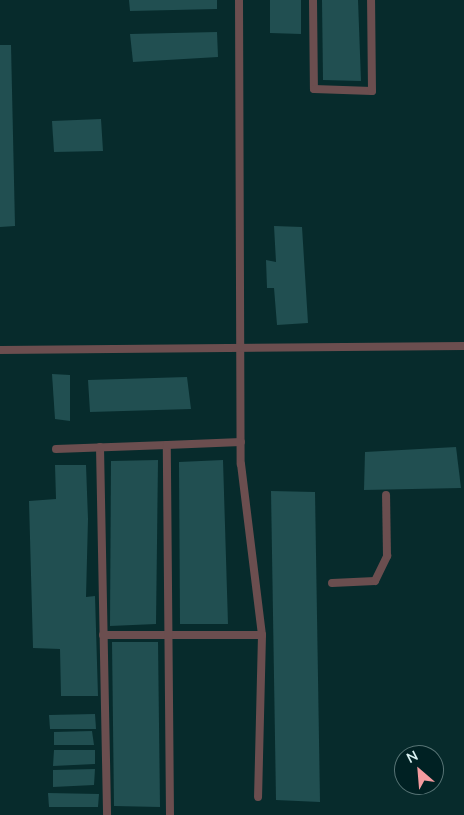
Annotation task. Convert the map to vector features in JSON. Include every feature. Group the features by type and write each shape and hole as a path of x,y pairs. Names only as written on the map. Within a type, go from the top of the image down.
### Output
{"lane":[{"path":"239,0 241,464 262,635 258,797"},
{"path":"313,0 314,89 372,91 371,0"},
{"path":"0,350 464,346"},
{"path":"56,449 241,442"},
{"path":"167,445 170,815"},
{"path":"100,447 107,815"},
{"path":"332,583 375,581 387,556 386,496"},
{"path":"103,635 262,635"}],"building":[{"path":"129,0 217,0 217,9 130,11"},
{"path":"270,0 301,0 301,34 270,33"},
{"path":"322,0 358,0 361,81 323,80"},
{"path":"217,32 218,57 133,62 130,34"},
{"path":"0,45 11,45 15,226 0,227"},
{"path":"101,119 103,151 54,152 52,121"},
{"path":"274,226 302,227 308,323 277,325 274,288 267,288 266,260 276,262"},
{"path":"52,374 70,375 70,421 55,419"},
{"path":"187,377 191,409 90,412 88,380"},
{"path":"456,447 461,488 364,490 365,452"},
{"path":"158,460 156,624 110,626 111,461"},
{"path":"223,460 228,624 180,624 179,462"},
{"path":"55,465 86,465 88,519 86,597 95,596 98,696 61,696 60,649 33,648 29,501 56,499"},
{"path":"271,491 315,492 320,802 276,800"},
{"path":"112,642 158,642 160,807 114,806"},
{"path":"95,714 96,729 50,729 49,715"},
{"path":"92,731 94,745 54,745 54,732"},
{"path":"54,750 95,750 95,764 53,766"},
{"path":"95,769 94,785 53,787 53,770"},
{"path":"48,793 99,794 98,807 49,807"}]}
